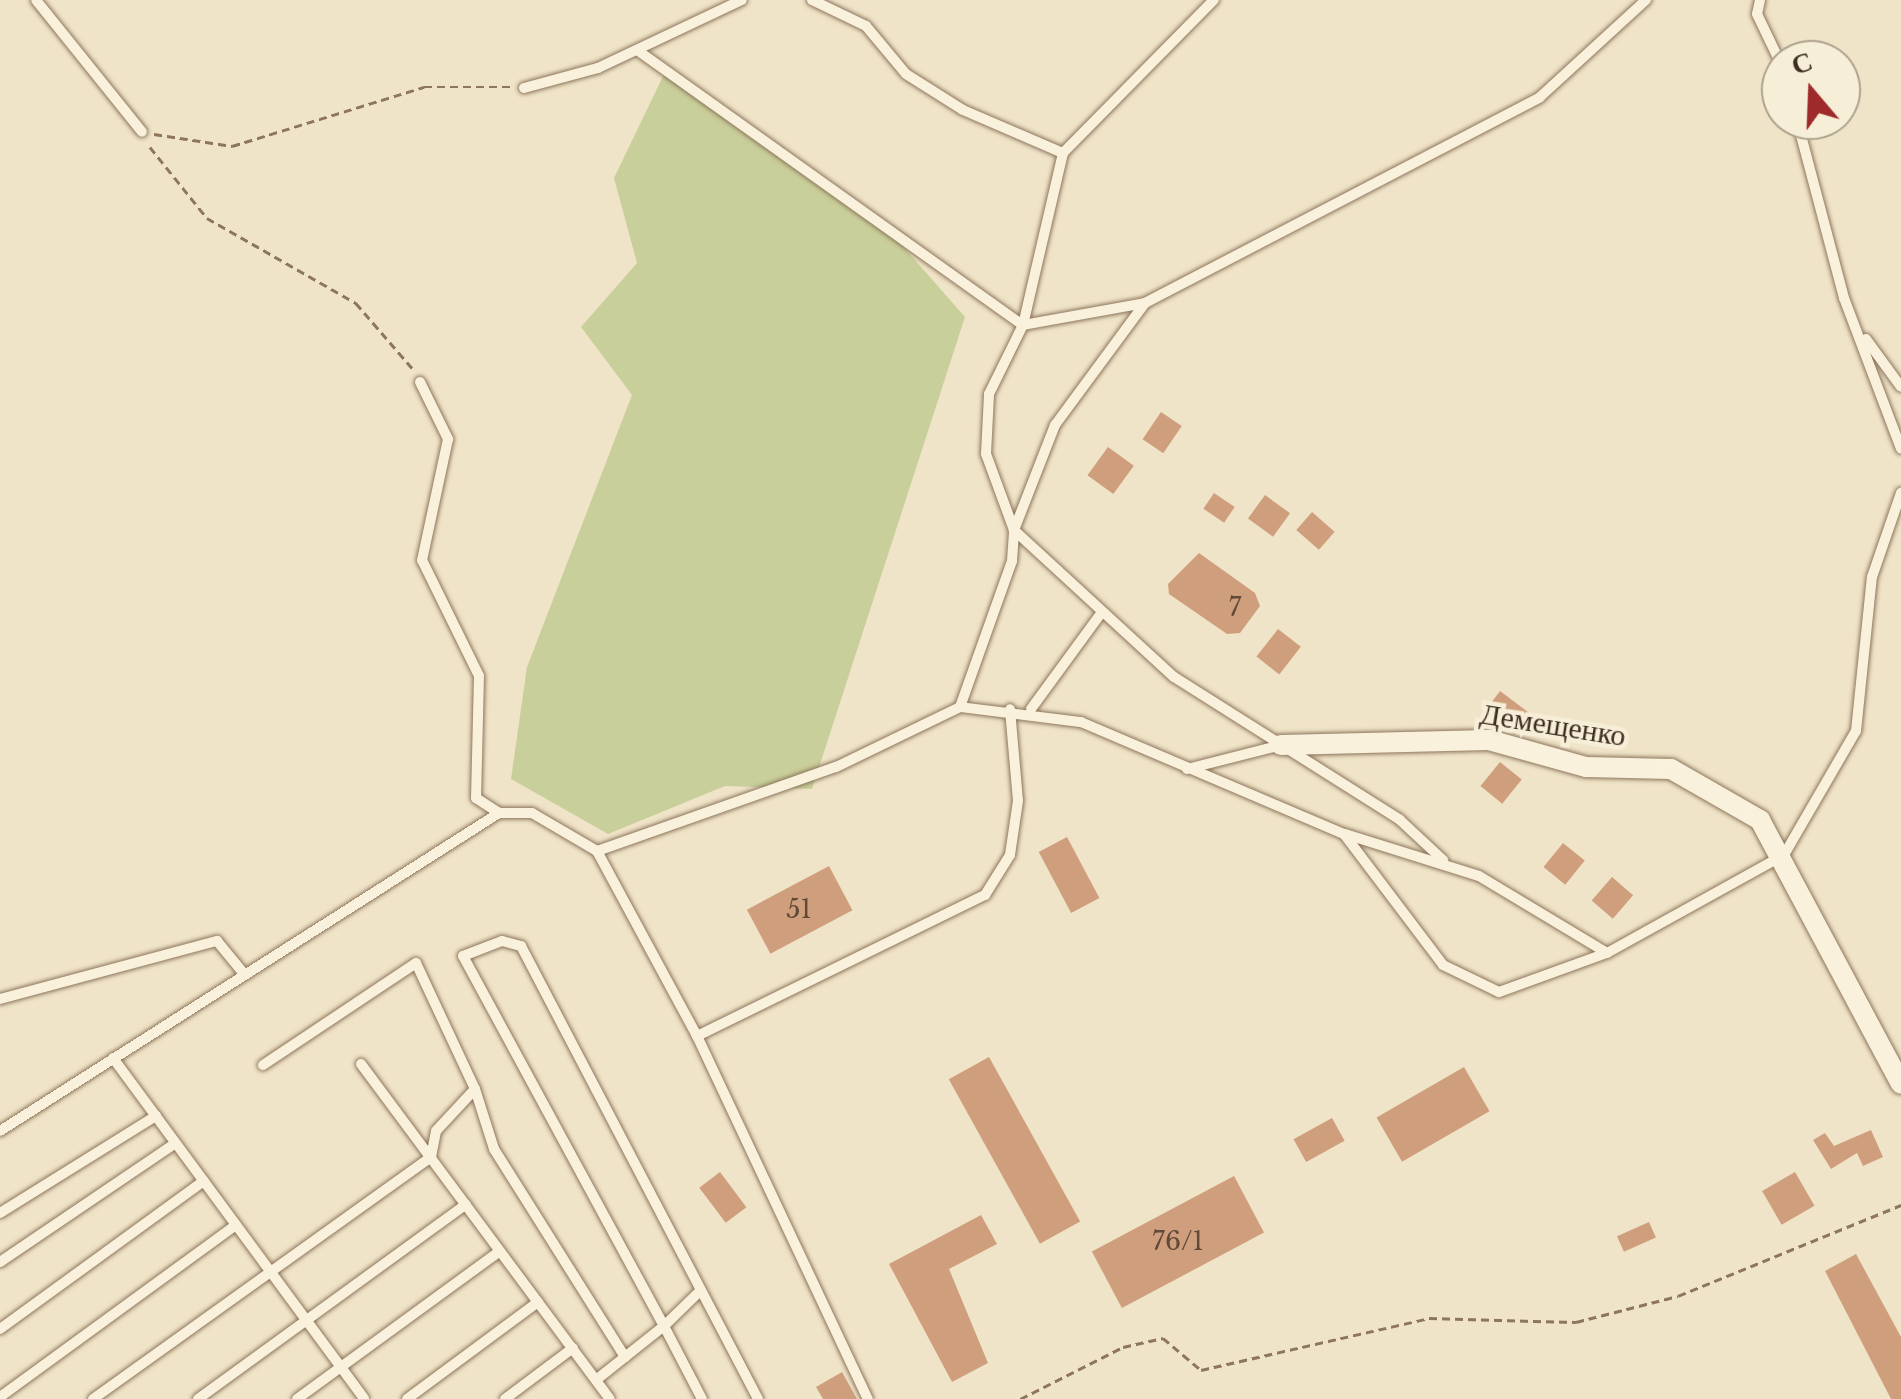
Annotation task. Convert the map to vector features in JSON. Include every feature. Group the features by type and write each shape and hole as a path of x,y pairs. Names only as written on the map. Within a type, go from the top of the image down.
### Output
{"street":[{"name":"Демещенко","path":"1281,745 1490,740 1586,767 1671,769 1760,820 1784,855 1901,1084"}],"lane":[{"path":"36,0 142,132"},
{"path":"524,88 637,50 742,0"},
{"path":"812,0 866,26 906,74 963,110 1064,153"},
{"path":"1214,0 1064,153 1023,325 989,394 986,454 1014,530 1099,616 1281,745 1400,820 1443,860 1607,953"},
{"path":"637,50 1023,325 1144,304 1540,97 1646,0"},
{"path":"1760,0 1757,14 1769,40"},
{"path":"1802,140 1859,330 1901,449"},
{"path":"960,707 1012,562 1014,530 1055,425 1144,304"},
{"path":"1859,330 1901,387"},
{"path":"420,382 448,439 422,560 479,676 476,798 499,812 532,813 597,852 697,1036 868,1399"},
{"path":"1344,834 1443,965 1499,992 1607,953 1784,855 1856,732 1872,577 1901,492"},
{"path":"1031,709 1099,616"},
{"path":"597,852 836,767 960,707 1031,709 1344,834 1443,860"},
{"path":"697,1036 985,895 1010,855 1018,801 1010,710"},
{"path":"1187,769 1281,745"},
{"path":"0,1130 499,812"},
{"path":"702,1399 464,956 502,940 521,946 758,1399"},
{"path":"0,999 217,941 245,975"},
{"path":"263,1065 416,963 474,1089 494,1149 625,1358"},
{"path":"113,1058 364,1399"},
{"path":"362,1064 610,1399"},
{"path":"93,1399 430,1157 436,1130 474,1089"},
{"path":"0,1214 156,1116"},
{"path":"0,1262 176,1143"},
{"path":"0,1329 204,1181"},
{"path":"198,1399 466,1204"},
{"path":"0,1397 236,1225"},
{"path":"297,1399 500,1251"},
{"path":"596,1380 700,1292"},
{"path":"407,1399 538,1302"},
{"path":"505,1399 573,1348"}],"path":[{"path":"142,132 232,146 424,87 524,88"},
{"path":"142,132 176,190 286,268 356,303 420,382"},
{"path":"1020,1399 1123,1347 1163,1338 1201,1370 1429,1318 1576,1322 1678,1296 1901,1204"}],"green space":[{"path":"666,70 893,235 965,317 812,789 725,786 608,834 511,779 527,667 632,395 581,327 637,263 614,178"}],"building":[{"path":"1161,412 1182,426 1163,453 1143,439"},
{"path":"1108,447 1134,466 1113,494 1087,475"},
{"path":"1214,493 1235,507 1224,523 1203,509"},
{"path":"1265,495 1290,513 1273,537 1248,518"},
{"path":"1312,512 1335,532 1319,550 1296,530"},
{"path":"1199,553 1255,593 1260,606 1240,633 1227,634 1169,594 1168,584"},
{"path":"1278,629 1301,647 1279,674 1256,657"},
{"path":"1500,691 1530,714 1515,735 1484,712"},
{"path":"1500,762 1522,780 1502,804 1480,786"},
{"path":"1067,837 1099,898 1071,913 1039,852"},
{"path":"1563,843 1585,861 1565,885 1543,867"},
{"path":"829,866 852,910 770,954 747,910"},
{"path":"1612,877 1633,895 1613,919 1592,900"},
{"path":"989,1057 1080,1221 1040,1244 949,1079"},
{"path":"1464,1067 1490,1111 1402,1162 1377,1118"},
{"path":"1332,1118 1345,1141 1306,1162 1294,1139"},
{"path":"1871,1130 1883,1157 1863,1166 1857,1153 1831,1169 1813,1140 1825,1133 1834,1146"},
{"path":"720,1172 746,1207 726,1223 699,1188"},
{"path":"1795,1172 1814,1206 1782,1225 1762,1191"},
{"path":"1234,1176 1264,1233 1122,1308 1092,1252"},
{"path":"981,1215 997,1244 949,1269 988,1363 952,1382 889,1264"},
{"path":"1649,1222 1656,1238 1624,1252 1617,1236"},
{"path":"1856,1254 1901,1337 1901,1399 1891,1399 1825,1271"},
{"path":"842,1372 857,1399 823,1399 816,1387"}]}
